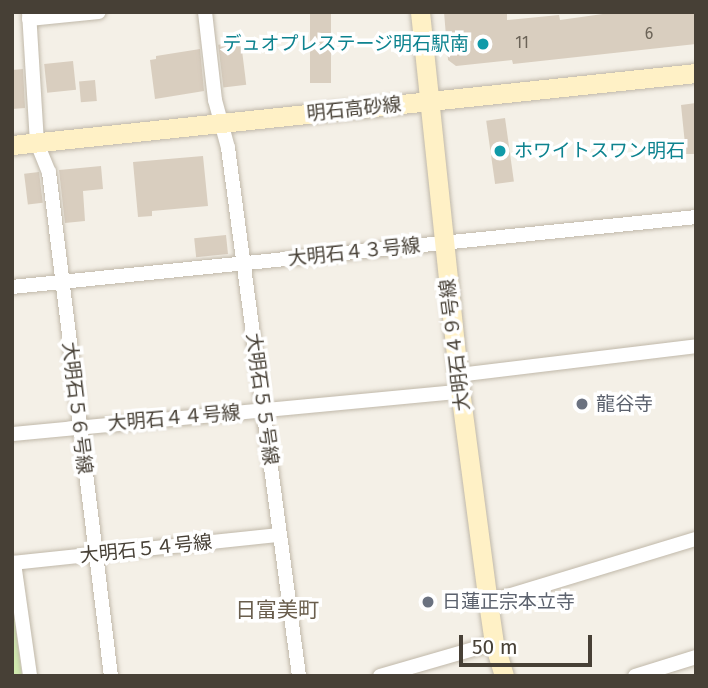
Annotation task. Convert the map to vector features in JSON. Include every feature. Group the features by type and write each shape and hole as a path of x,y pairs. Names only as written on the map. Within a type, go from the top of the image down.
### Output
{"main road":[{"name":"大明石４９号線","path":"419,12 459,384 494,643 504,676"},
{"name":"明石高砂線","path":"12,145 696,73"}],"street":[{"path":"29,16 99,12"},
{"name":"大明石５５号線","path":"205,12 215,100 222,123 244,264 299,676"},
{"name":"大明石５６号線","path":"29,16 37,143 49,172 111,676"},
{"name":"大明石４３号線","path":"12,287 696,217"},
{"name":"大明石４４号線","path":"12,434 263,411 459,384 696,346"},
{"name":"大明石５４号線","path":"13,563 280,535"},
{"path":"488,603 696,539"},
{"path":"13,563 30,676"},
{"path":"380,676 494,643"},
{"path":"635,676 696,657"}],"green space":[{"path":"12,600 22,676 12,676"}],"building":[{"path":"310,12 331,12 331,83 310,83"},
{"path":"444,12 507,12 507,20 559,15 560,20 617,12 696,12 696,44 513,64 512,60 456,66 448,60"},
{"path":"241,42 246,85 223,87 218,45"},
{"path":"200,49 204,91 155,99 150,60 156,59 156,56"},
{"path":"73,61 76,90 47,93 44,64"},
{"path":"23,69 25,108 12,109 12,70"},
{"path":"95,80 97,101 81,102 79,81"},
{"path":"696,103 696,154 686,154 681,105"},
{"name":"ホワイトスワン明石","path":"505,118 514,181 495,184 486,121"},
{"path":"203,156 208,206 152,211 152,216 138,217 133,162"},
{"path":"101,166 103,189 83,191 85,221 65,223 59,170"},
{"path":"39,172 43,203 28,205 24,174"},
{"path":"226,235 228,254 196,257 194,238"}],"place":[{"name":"デュオプレステージ明石駅南","path":"483,44"},
{"name":"ホワイトスワン明石","path":"500,151"},
{"name":"龍谷寺","path":"582,404"},
{"name":"日蓮正宗本立寺","path":"428,602"}],"district":[{"name":"日富美町","path":"277,610"}]}
